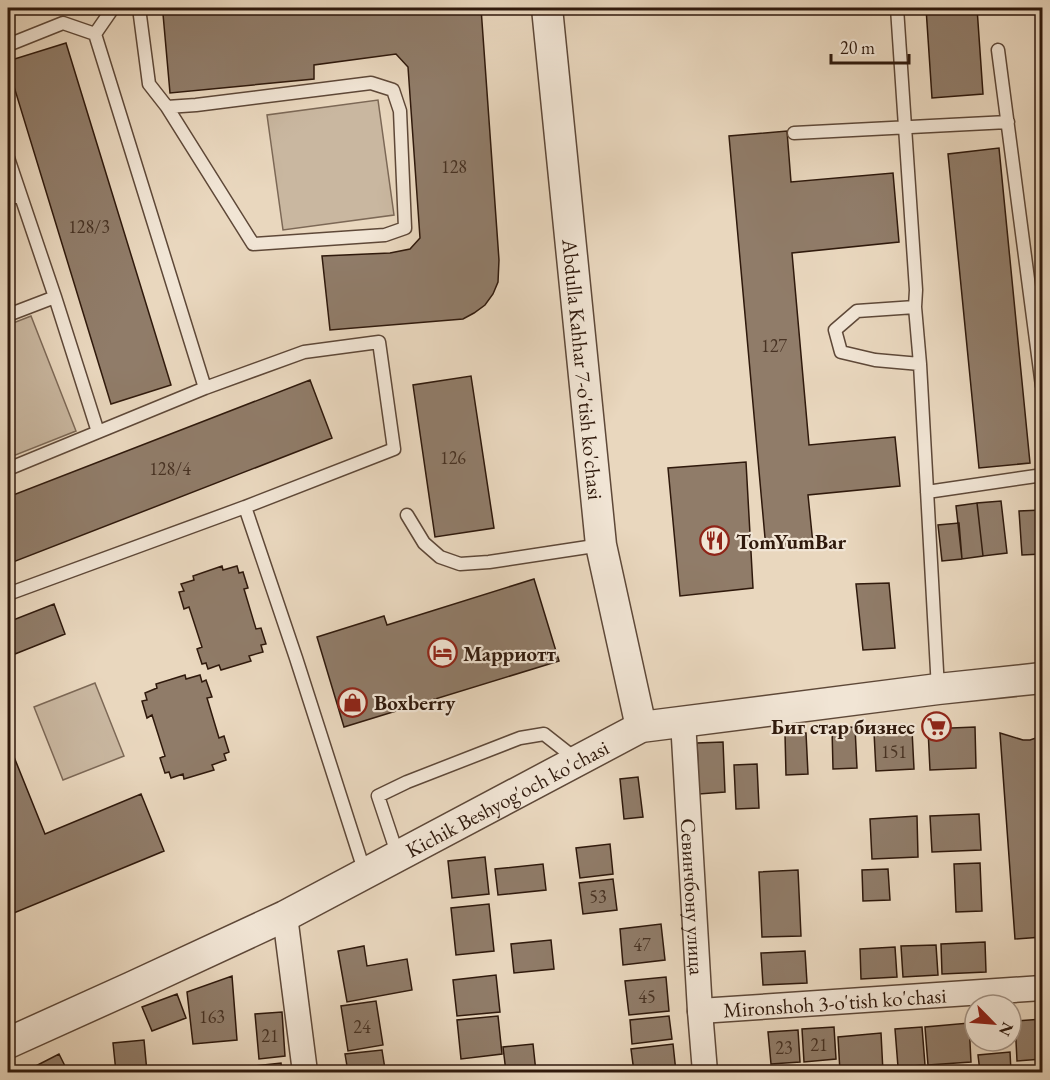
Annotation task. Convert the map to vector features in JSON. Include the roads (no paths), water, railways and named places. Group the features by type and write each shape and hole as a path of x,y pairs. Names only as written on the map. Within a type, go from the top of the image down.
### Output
{"street":[{"name":"Abdulla Kahhar 7-o'tish ko'chasi","path":"547,8 601,545 641,727"},
{"name":"Kichik Beshyog'och ko'chasi","path":"9,1037 132,987 285,916 641,727 938,688 1042,678"},
{"name":"Севинчбону улица","path":"683,721 705,1072"},
{"path":"285,916 305,1072"},
{"name":"Mironshoh 3-o'tish ko'chasi","path":"700,1011 1042,988"}],"lane":[{"path":"95,34 113,8"},
{"path":"139,8 149,84 167,107 253,244 385,236 405,228 400,111 393,90 371,83 208,104 167,107"},
{"path":"897,8 916,290 915,307 938,688"},
{"path":"8,45 63,23 95,34"},
{"path":"95,34 205,388"},
{"path":"999,50 1042,386"},
{"path":"794,133 1008,122"},
{"path":"8,158 98,432"},
{"path":"8,197 21,197"},
{"path":"8,315 55,297"},
{"path":"915,307 857,311 835,330 841,352 875,360 920,364"},
{"path":"8,469 205,388 304,352 379,342 394,449 246,507 8,594"},
{"path":"927,492 1042,474"},
{"path":"246,507 365,873"},
{"path":"407,515 424,543 440,557 460,564 489,562 601,545"},
{"path":"398,856 378,796 407,782 520,738 544,734 578,760"}],"place":[{"name":"TomYumBar","path":"715,541"},
{"name":"Марриотт","path":"442,653"},
{"name":"Boxberry","path":"353,702"},
{"name":"Биг стар бизнес","path":"936,726"}]}
